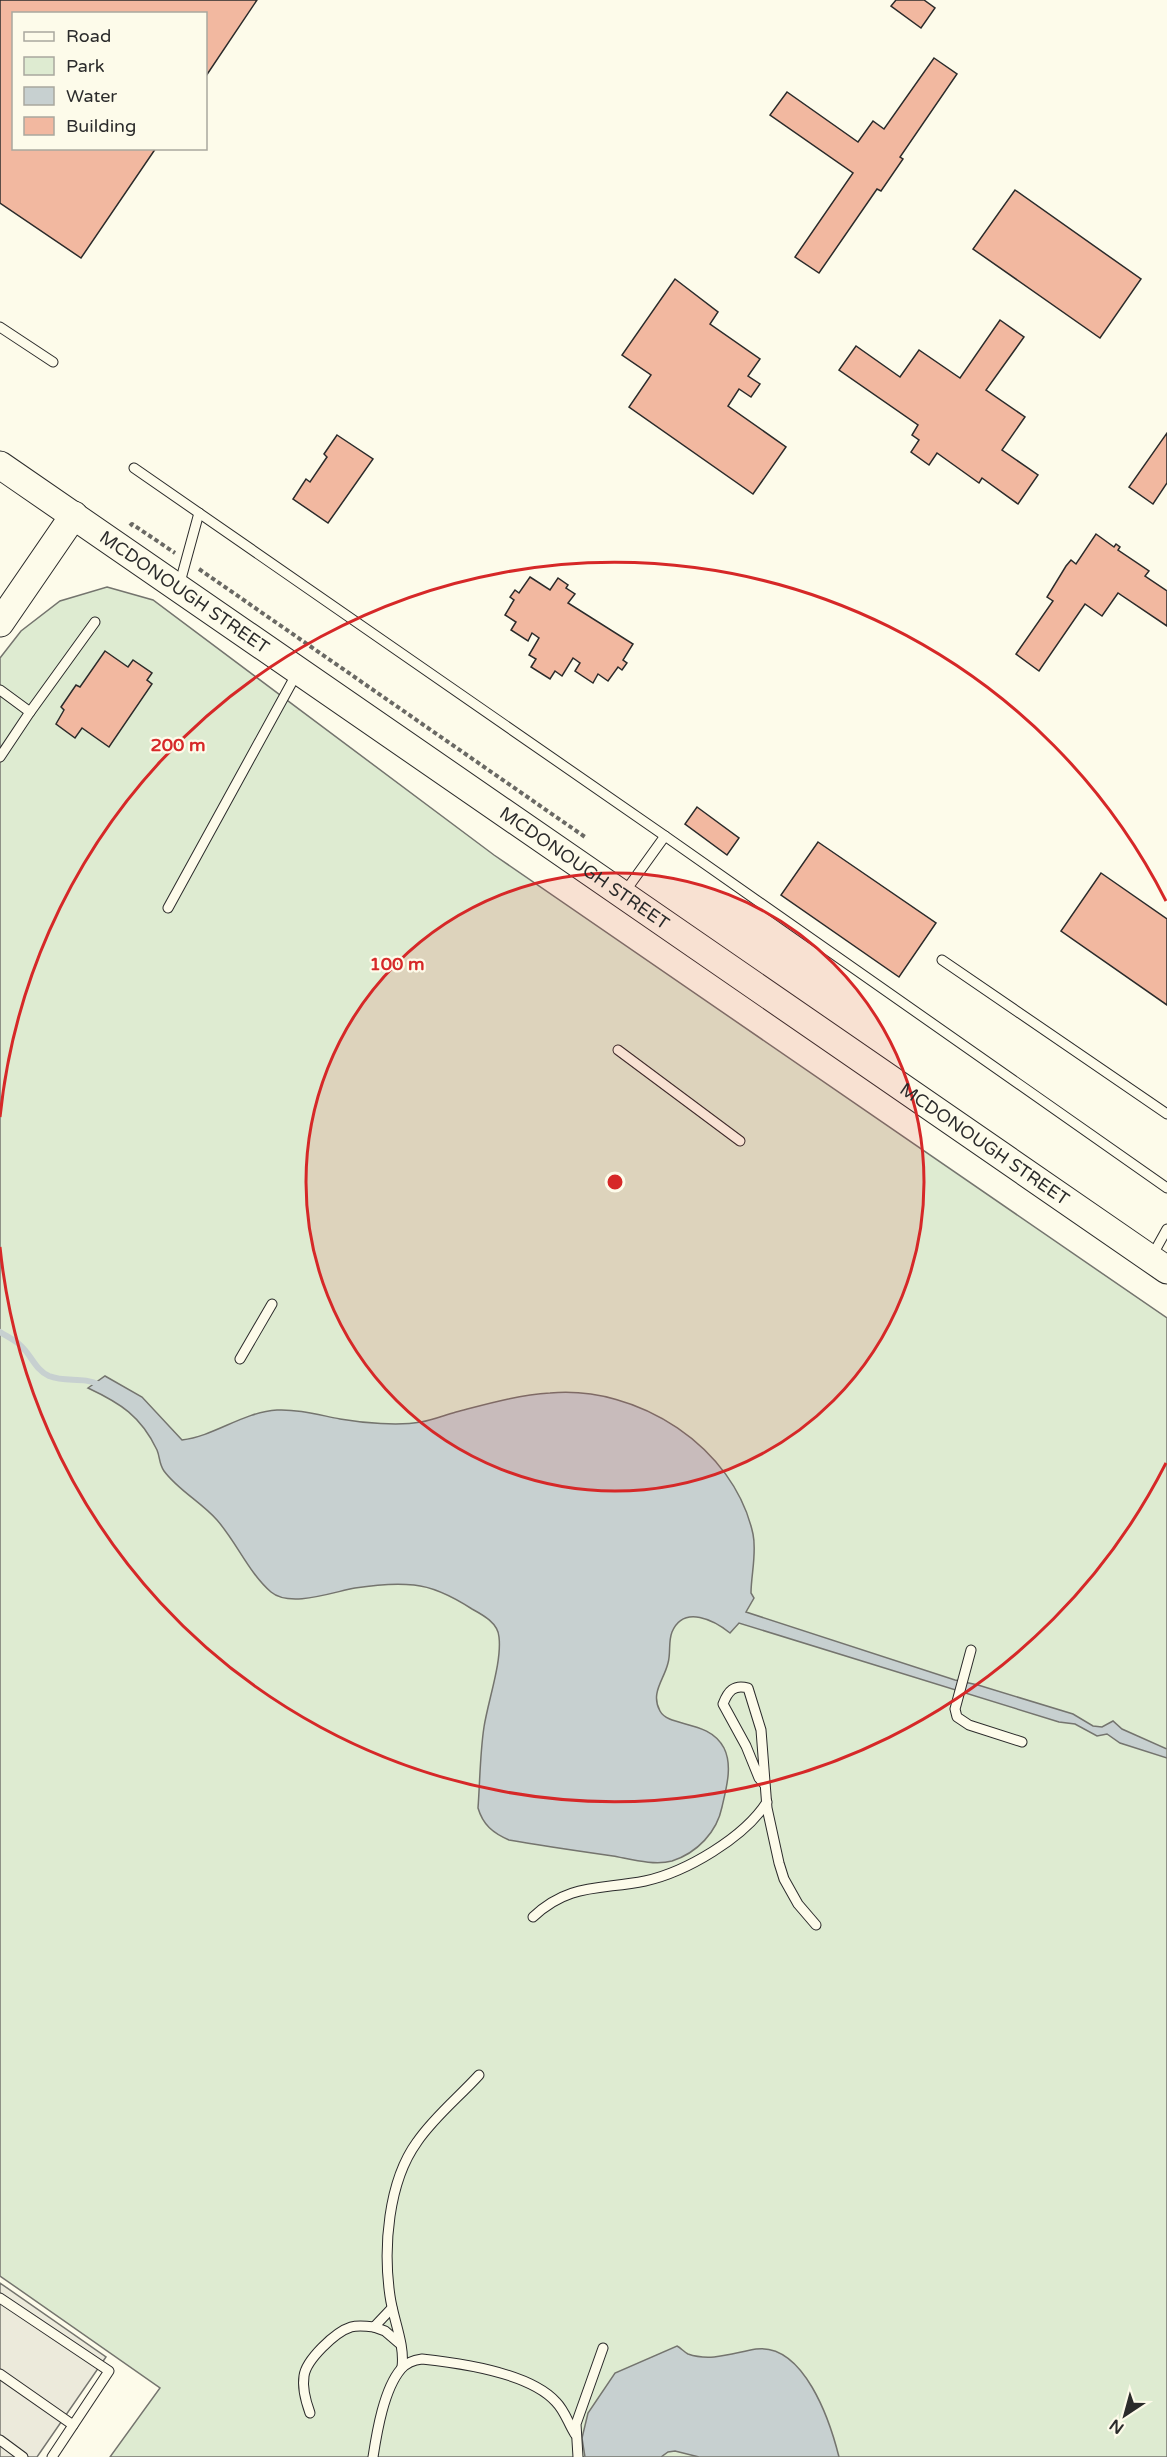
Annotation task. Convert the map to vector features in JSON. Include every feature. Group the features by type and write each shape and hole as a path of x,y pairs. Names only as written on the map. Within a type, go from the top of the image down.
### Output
{"street":[{"name":"MCDONOUGH STREET","path":"0,465 1159,1265"},
{"path":"0,623 74,515"}],"lane":[{"path":"0,327 53,362"},
{"path":"134,468 1167,1188"},
{"path":"178,588 199,513"},
{"path":"0,758 95,622"},
{"path":"168,908 298,670"},
{"path":"0,690 30,712"},
{"path":"623,894 665,836"},
{"path":"942,960 1167,1114"},
{"path":"618,1050 740,1141"},
{"path":"1159,1265 1167,1229"},
{"path":"240,1359 272,1304"},
{"path":"971,1650 956,1705 956,1714 962,1721 1022,1742"},
{"path":"765,1785 759,1778 746,1746 723,1704 727,1694 741,1686 748,1688 758,1716 767,1802 784,1879 798,1904 816,1925"},
{"path":"533,1917 548,1902 564,1896 590,1888 664,1876 702,1858 752,1821 767,1802"},
{"path":"374,2457 381,2415 394,2380 402,2367 403,2358 392,2308 387,2255 389,2215 397,2184 416,2143 479,2075"},
{"path":"0,2298 109,2371 52,2457"},
{"path":"374,2327 392,2308"},
{"path":"310,2413 306,2404 303,2376 312,2360 341,2331 352,2326 374,2327 391,2335 422,2359"},
{"path":"578,2457 575,2434 578,2416 603,2348"},
{"path":"402,2367 412,2361 422,2359 508,2375 545,2392 563,2409 575,2434"},
{"path":"0,2374 73,2425"},
{"path":"0,2440 23,2457"}],"green space":[{"path":"107,587 153,600 494,855 1167,1318 1167,2457 110,2457 160,2388 0,2276 0,658 21,631 60,601"}],"shaded area":[{"path":"0,2283 106,2357 37,2457 0,2457"}],"water":[{"path":"105,1376 142,1397 182,1440 206,1434 252,1415 277,1410 301,1411 359,1422 402,1424 425,1421 491,1403 538,1394 583,1393 616,1399 648,1411 677,1428 704,1449 726,1474 742,1503 753,1534 751,1593 754,1598 746,1612 955,1680 1073,1714 1093,1726 1102,1727 1113,1721 1122,1729 1167,1749 1167,1758 1120,1743 1107,1734 1097,1736 1075,1724 1059,1722 739,1623 730,1633 708,1620 692,1617 677,1624 672,1632 668,1663 656,1698 660,1711 665,1716 709,1732 717,1739 727,1755 727,1785 716,1825 711,1833 690,1853 672,1861 658,1863 509,1840 489,1828 478,1808 483,1737 497,1670 499,1647 498,1632 493,1624 452,1597 430,1588 414,1585 370,1586 300,1599 279,1597 271,1592 256,1576 217,1520 164,1471 151,1438 137,1419 120,1405 88,1388"},
{"path":"677,2346 688,2354 705,2357 756,2349 773,2350 788,2358 812,2387 829,2424 839,2457 699,2457 675,2451 668,2452 661,2457 585,2457 582,2438 588,2413 615,2373"}],"building":[{"path":"0,0 257,0 207,75 207,12 12,12 12,150 155,150 81,258 0,203"},
{"path":"896,0 924,0 935,8 921,28 891,6"},
{"path":"934,58 957,74 900,157 903,159 881,191 877,189 819,273 795,257 853,173 770,115 787,92 858,142 873,121 884,129"},
{"path":"1015,190 1141,279 1100,338 973,249"},
{"path":"675,279 718,312 710,324 760,359 748,376 760,384 751,397 739,389 728,406 786,447 753,494 629,407 651,375 622,355"},
{"path":"1000,320 1024,337 986,390 1025,417 1002,450 1038,475 1018,504 982,478 979,483 937,453 929,465 911,452 919,440 912,435 918,425 839,370 856,346 900,377 919,350 960,378"},
{"path":"1167,433 1167,483 1153,504 1129,487"},
{"path":"337,435 373,459 328,523 293,499 306,479 310,482 327,457 324,454"},
{"path":"1096,534 1114,547 1116,544 1120,547 1118,550 1149,571 1145,576 1167,591 1167,626 1118,593 1102,616 1085,604 1039,671 1016,654 1053,601 1047,597 1066,566 1071,560 1076,564"},
{"path":"530,577 550,590 558,578 575,594 568,603 633,644 623,660 627,663 622,670 618,667 608,681 598,674 593,683 575,671 580,663 573,658 562,676 555,671 550,679 531,667 536,659 529,655 539,638 532,633 528,641 511,630 516,622 505,615 514,600 510,597 515,590 519,593"},
{"path":"105,651 128,667 133,660 152,673 147,680 152,684 109,747 82,728 75,738 56,724 64,710 61,707 76,685 80,687"},
{"path":"697,807 739,838 727,855 685,824"},
{"path":"818,842 936,923 899,977 781,895"},
{"path":"1101,873 1167,919 1167,1005 1061,931"}],"waterway":[{"path":"0,1332 20,1345 40,1370 49,1376 100,1385"}]}
